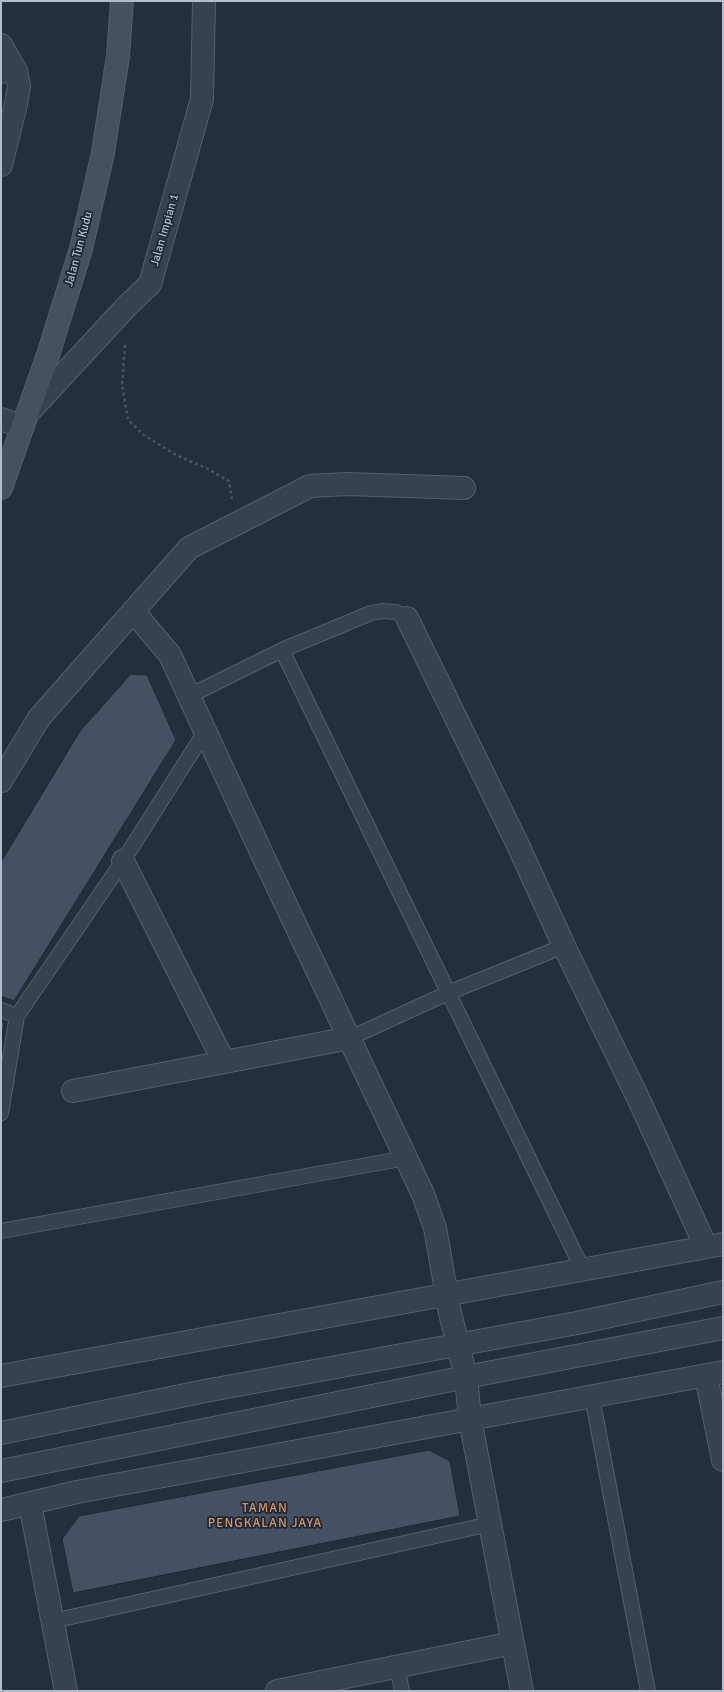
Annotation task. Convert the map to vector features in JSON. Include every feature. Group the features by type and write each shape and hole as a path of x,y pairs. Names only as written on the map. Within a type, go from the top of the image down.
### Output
{"main road":[{"name":"Jalan Tun Kudu","path":"1,488 48,356 81,249 102,161 118,56 122,1"}],"street":[{"name":"Jalan Impian 1","path":"25,420 127,306 150,284 202,99 204,1"},
{"path":"1,45 8,73 19,86 1,165"},
{"path":"1,419 25,420"},
{"path":"1,781 39,718 189,548 310,486 347,484 464,488"},
{"path":"133,611 170,655 423,1194 435,1228 446,1295 466,1377 470,1419 522,1691"},
{"path":"1,1376 715,1246 639,1100 564,946 517,843 407,618"},
{"path":"123,861 224,1062"},
{"path":"73,1091 350,1038"},
{"path":"1,1432 205,1391 577,1323 723,1292"},
{"path":"1,1471 466,1377 723,1328"},
{"path":"1,1510 77,1492 715,1374 723,1460"},
{"path":"30,1504 66,1691"},
{"path":"286,1690 513,1643"}],"lane":[{"path":"189,696 282,650 371,613 382,611 396,612 407,618"},
{"path":"282,650 583,1270"},
{"path":"1,1113 17,1016 123,861 206,730"},
{"path":"350,1038 448,993 564,946"},
{"path":"1,1010 17,1016"},
{"path":"1,1231 406,1158"},
{"path":"592,1397 648,1691"},
{"path":"53,1621 490,1524"},
{"path":"397,1667 402,1691"}],"path":[{"path":"127,306 122,385 128,420 144,435 176,456 208,469 229,481 233,501 224,530"}],"building":[{"path":"131,674 147,675 176,740 14,1001 1,996 1,862 80,731"},
{"path":"1,1022 4,1023 1,1040"},
{"path":"429,1450 450,1461 460,1516 73,1593 62,1539 79,1516"}],"district":[{"name":"TAMAN PENGKALAN JAYA","path":"265,1516"}]}
